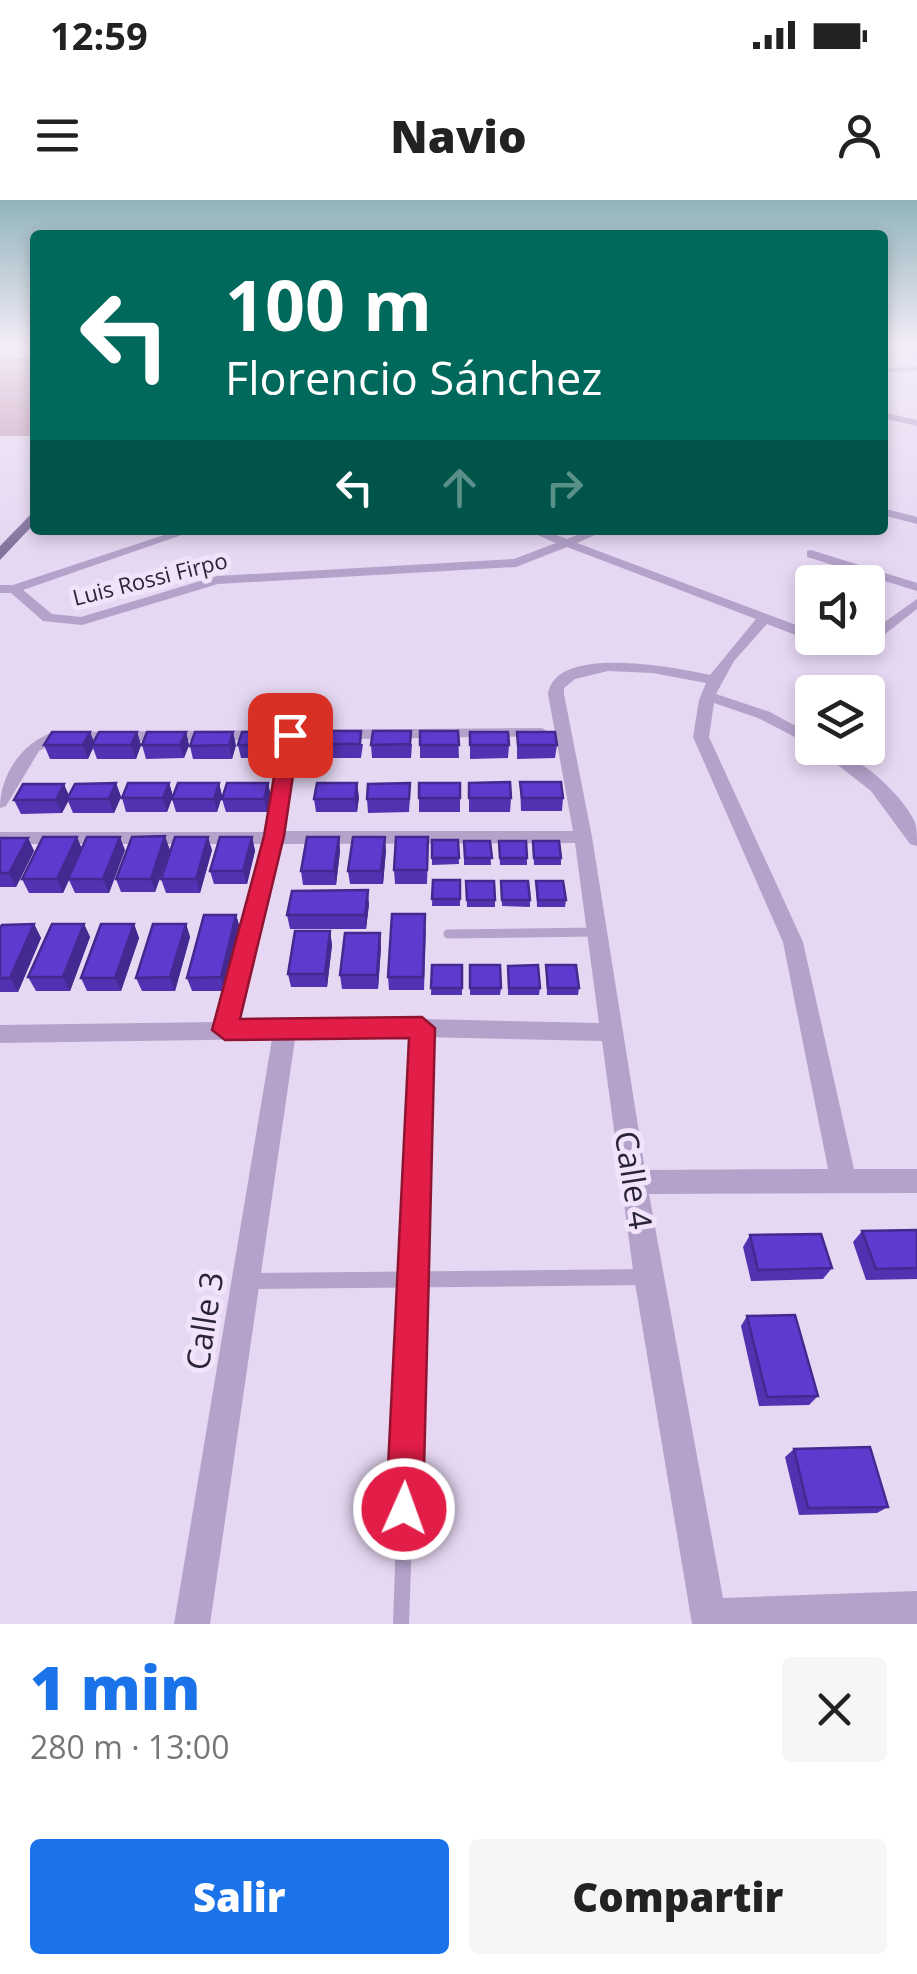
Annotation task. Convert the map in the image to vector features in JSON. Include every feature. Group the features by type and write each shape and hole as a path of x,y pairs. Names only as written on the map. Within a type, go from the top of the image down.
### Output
{"street":[{"path":"888,416 917,420"},
{"path":"888,513 917,521"},
{"path":"0,555 30,520"},
{"path":"7,589 174,535"},
{"path":"546,535 795,630"},
{"name":"Luis Rossi Firpo","path":"7,589 48,618 82,621 217,580 516,564 589,535"},
{"path":"811,554 917,586"},
{"path":"885,628 917,603"},
{"path":"765,618 710,688 701,737 793,942 844,1182"},
{"name":"Calle 4","path":"709,1620 648,1278 557,686 568,676 623,667 710,688 795,732"},
{"path":"225,1030 274,836 290,735"},
{"path":"0,802 32,748 54,736 564,736"},
{"path":"848,765 873,782 899,810 917,840"},
{"path":"0,838 583,836"},
{"path":"0,1034 422,1028 609,1032"},
{"name":"Calle 3","path":"192,1624 285,1029"},
{"path":"634,1182 917,1182"},
{"path":"709,1620 917,1609"}],"lane":[{"path":"448,934 596,932"},
{"path":"401,1624 422,1028"},
{"path":"248,1281 648,1278"}],"shaded area":[{"path":"0,413 30,413 30,436 0,436"}],"building":[{"path":"323,731 361,731 360,744 321,744"},
{"path":"373,731 411,731 410,744 371,745"},
{"path":"420,731 458,731 459,745 420,745"},
{"path":"52,732 90,732 83,745 44,745"},
{"path":"99,732 137,732 131,745 92,745"},
{"path":"147,732 186,732 180,745 142,745"},
{"path":"195,732 233,732 229,745 190,746"},
{"path":"242,732 280,732 277,745 238,745"},
{"path":"470,732 508,732 509,745 470,745"},
{"path":"517,732 555,732 557,745 518,745"},
{"path":"510,782 511,798 469,798 469,783"},
{"path":"520,782 561,782 563,798 522,798"},
{"path":"116,783 109,799 67,799 75,784"},
{"path":"128,783 169,783 163,798 122,798"},
{"path":"178,783 219,783 214,799 172,799"},
{"path":"227,783 268,783 264,799 222,799"},
{"path":"317,783 357,783 355,799 314,799"},
{"path":"410,783 409,799 367,799 368,784"},
{"path":"419,783 460,783 460,798 419,798"},
{"path":"23,784 64,784 56,800 14,800"},
{"path":"165,836 151,879 116,879 132,837"},
{"path":"43,837 77,837 57,879 22,879"},
{"path":"87,837 120,837 103,879 68,879"},
{"path":"175,837 208,837 196,879 161,879"},
{"path":"220,837 252,837 243,871 210,871"},
{"path":"307,837 339,837 334,871 301,871"},
{"path":"353,837 385,837 381,871 348,871"},
{"path":"396,837 428,837 427,870 394,870"},
{"path":"0,838 28,838 9,873 0,873"},
{"path":"432,840 458,840 459,858 432,858"},
{"path":"464,841 490,841 492,858 465,858"},
{"path":"499,841 526,841 527,858 500,858"},
{"path":"533,841 559,841 561,858 534,858"},
{"path":"433,880 460,880 460,899 432,899"},
{"path":"466,881 494,881 495,900 467,900"},
{"path":"501,881 528,881 530,900 502,900"},
{"path":"536,881 563,881 566,900 538,900"},
{"path":"368,890 365,915 287,915 292,891"},
{"path":"392,914 425,914 423,977 388,977"},
{"path":"204,915 236,915 221,977 187,978"},
{"path":"34,924 10,978 0,978 0,928"},
{"path":"52,924 84,924 63,977 28,977"},
{"path":"101,924 134,924 115,978 81,978"},
{"path":"153,924 186,924 170,977 136,978"},
{"path":"295,931 330,931 325,974 288,974"},
{"path":"345,933 380,933 377,975 340,975"},
{"path":"432,965 462,965 462,988 431,988"},
{"path":"470,965 500,965 501,988 470,988"},
{"path":"538,965 540,988 509,988 508,966"},
{"path":"546,965 576,965 579,988 548,988"},
{"path":"917,1230 917,1268 876,1269 862,1231"},
{"path":"821,1234 832,1268 758,1270 750,1235"},
{"path":"795,1315 818,1396 767,1397 747,1316"},
{"path":"870,1447 888,1507 808,1508 794,1449"}],"route":[{"path":"290,735 274,836 225,1030 422,1028 404,1509"}]}
